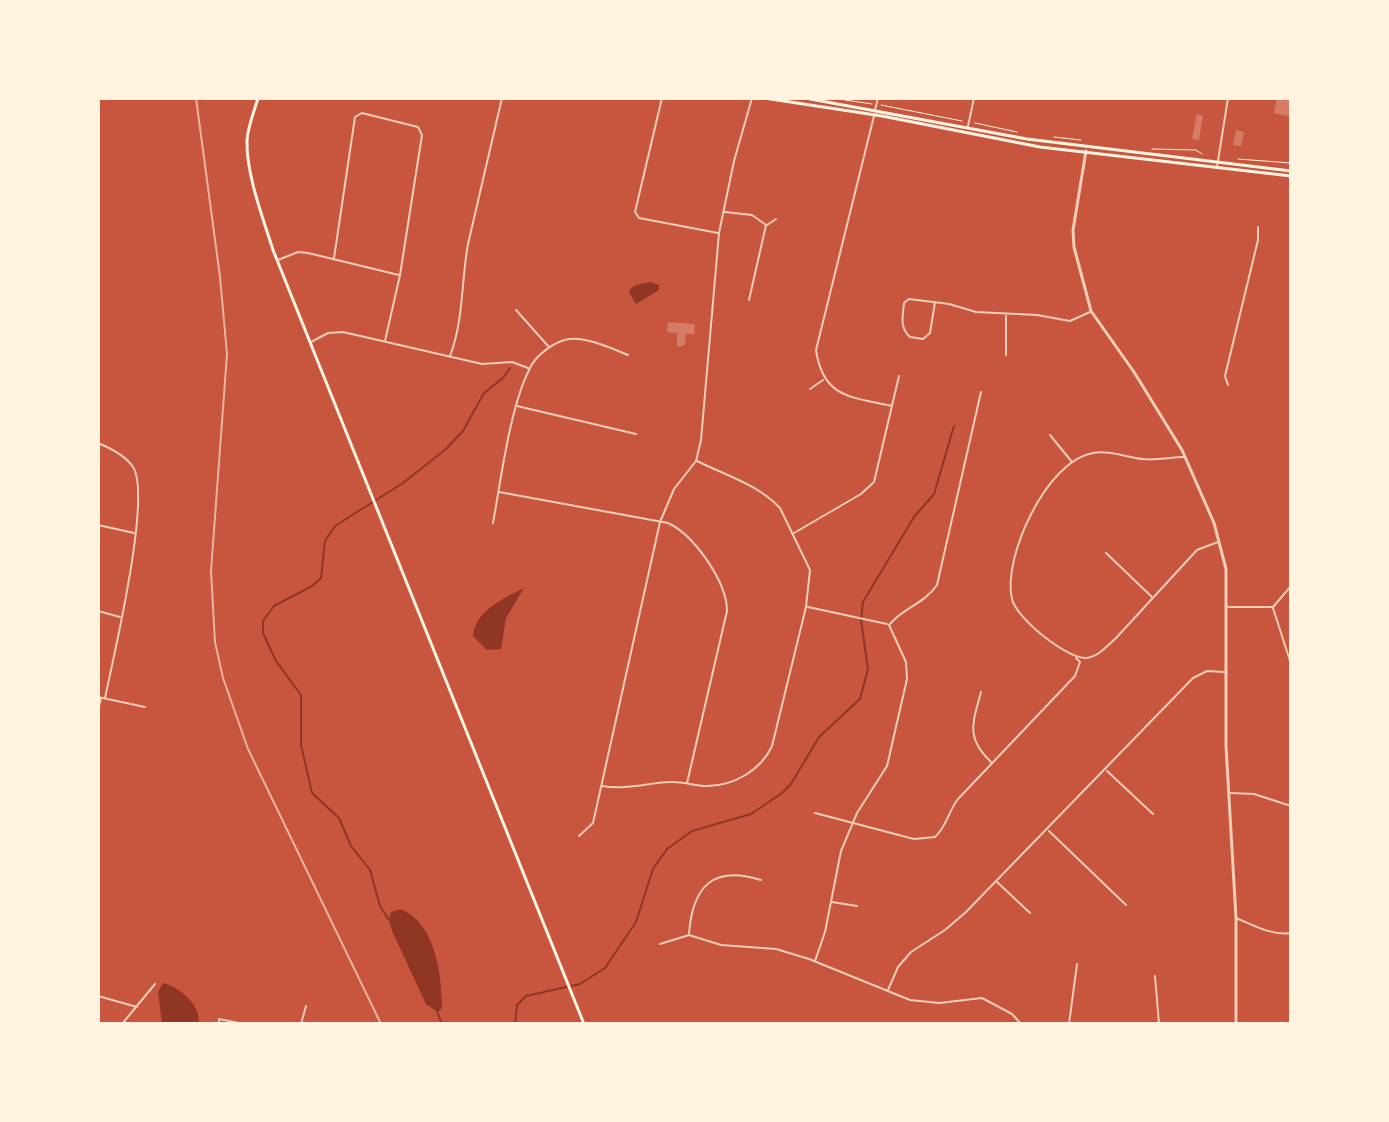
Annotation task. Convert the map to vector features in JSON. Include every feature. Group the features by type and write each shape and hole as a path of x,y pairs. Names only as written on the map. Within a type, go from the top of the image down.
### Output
{"main road":[{"path":"258,98 247,147 261,211 278,260 584,1024"},
{"path":"764,98 875,110 1040,147 1291,173"},
{"path":"805,98 968,125 1087,150"}],"street":[{"path":"450,356 463,303 463,269 468,244 502,98"},
{"path":"662,98 635,212 639,218 657,223 719,233"},
{"path":"579,836 593,823 660,522 674,489 696,461 701,440 719,233 752,98"},
{"path":"878,98 816,350 824,379 833,389 844,395 892,406"},
{"path":"968,125 974,98"},
{"path":"1217,166 1228,98"},
{"path":"334,258 355,117 362,113 418,127 422,135 400,275 385,341"},
{"path":"1087,150 1073,230 1074,247 1091,311 1134,372 1185,457 1209,512 1226,569 1225,672 1236,918 1236,1024"},
{"path":"724,212 752,215 766,225"},
{"path":"749,300 766,225 776,219"},
{"path":"1228,385 1225,376 1258,240 1258,227"},
{"path":"278,260 303,252 400,275"},
{"path":"935,302 930,333 923,339 910,337 902,328 906,300 935,302 976,312 1037,315 1070,321 1091,311"},
{"path":"516,310 550,348"},
{"path":"1006,315 1006,355"},
{"path":"311,342 328,333 338,332 489,365 512,362 529,369"},
{"path":"493,523 517,406 529,369 539,355 570,339 587,341 628,355"},
{"path":"793,534 861,494 874,482 899,376"},
{"path":"810,389 824,379"},
{"path":"889,625 898,615 919,604 937,585 981,392"},
{"path":"517,406 636,434"},
{"path":"1050,435 1072,463"},
{"path":"98,443 114,451 134,468 138,490 131,570 98,711"},
{"path":"815,813 914,839 935,837 945,827 949,812 958,799 1073,679 1080,662 1017,612 1012,601 1010,574 1014,558 1047,485 1072,463 1093,453 1151,460 1185,457"},
{"path":"601,786 626,788 659,782 711,786 729,783 761,766 772,746 806,607 810,570 780,508 755,486 696,461"},
{"path":"499,492 660,522 676,527 688,536 727,597 724,625 687,784"},
{"path":"98,525 135,533"},
{"path":"1075,657 1089,658 1102,651 1197,550 1219,542"},
{"path":"1106,553 1153,598"},
{"path":"1227,607 1273,607 1291,586"},
{"path":"806,607 889,625"},
{"path":"1273,607 1291,664"},
{"path":"98,611 121,617"},
{"path":"815,961 825,932 841,851 851,824 887,766 907,679 906,662 889,625"},
{"path":"888,990 898,967 911,952 945,930 996,881 1193,678 1207,671 1225,672"},
{"path":"981,692 973,737 975,745 992,763"},
{"path":"101,698 145,707"},
{"path":"1105,770 1153,814"},
{"path":"1229,793 1254,794 1291,806"},
{"path":"1047,829 1126,905"},
{"path":"689,935 695,896 710,882 733,876 761,880"},
{"path":"996,881 1030,913"},
{"path":"830,902 857,906"},
{"path":"1236,918 1271,932 1291,933"},
{"path":"660,944 689,935 721,945 776,949 919,1002 982,998 1012,1014 1021,1024"},
{"path":"1069,1024 1077,964"},
{"path":"1155,976 1159,1024"},
{"path":"122,1024 155,984"},
{"path":"98,996 138,1008"},
{"path":"301,1024 306,1006"},
{"path":"219,1024 219,1019 244,1024"}],"path":[{"path":"846,100 875,110 1023,133"},
{"path":"1045,136 1088,141"},
{"path":"1148,150 1157,147 1196,150 1202,155 1291,163"}],"shaded area":[{"path":"650,282 659,285 659,290 636,304 630,289"},
{"path":"524,588 506,618 501,649 487,650 473,636 479,619 492,606"},
{"path":"400,909 412,915 429,937 438,965 440,1011 426,1004 392,931 389,920 391,912"},
{"path":"163,983 176,988 188,998 197,1011 198,1024 162,1024 158,992"}],"building":[{"path":"1277,98 1291,98 1291,117 1274,113"},
{"path":"1197,114 1203,116 1199,140 1192,139"},
{"path":"1236,130 1244,132 1241,146 1233,145"},
{"path":"668,322 695,324 694,334 686,334 685,345 677,347 677,333 667,332"}],"waterway":[{"path":"389,920 380,906 370,870 351,846 339,818 312,793 301,745 301,695 276,661 263,633 263,621 274,606 321,578 325,541 335,526 403,483 446,449 463,431 484,393 510,368"},
{"path":"515,1024 517,1005 526,996 580,984 605,968 636,922 653,869 667,849 692,831 751,814 782,793 791,784 819,737 860,699 868,669 861,620 863,602 914,517 934,494 954,426"},
{"path":"437,1011 442,1024"}],"railway":[{"path":"196,98 227,354 211,571 215,642 223,678 248,749 381,1024"}]}
